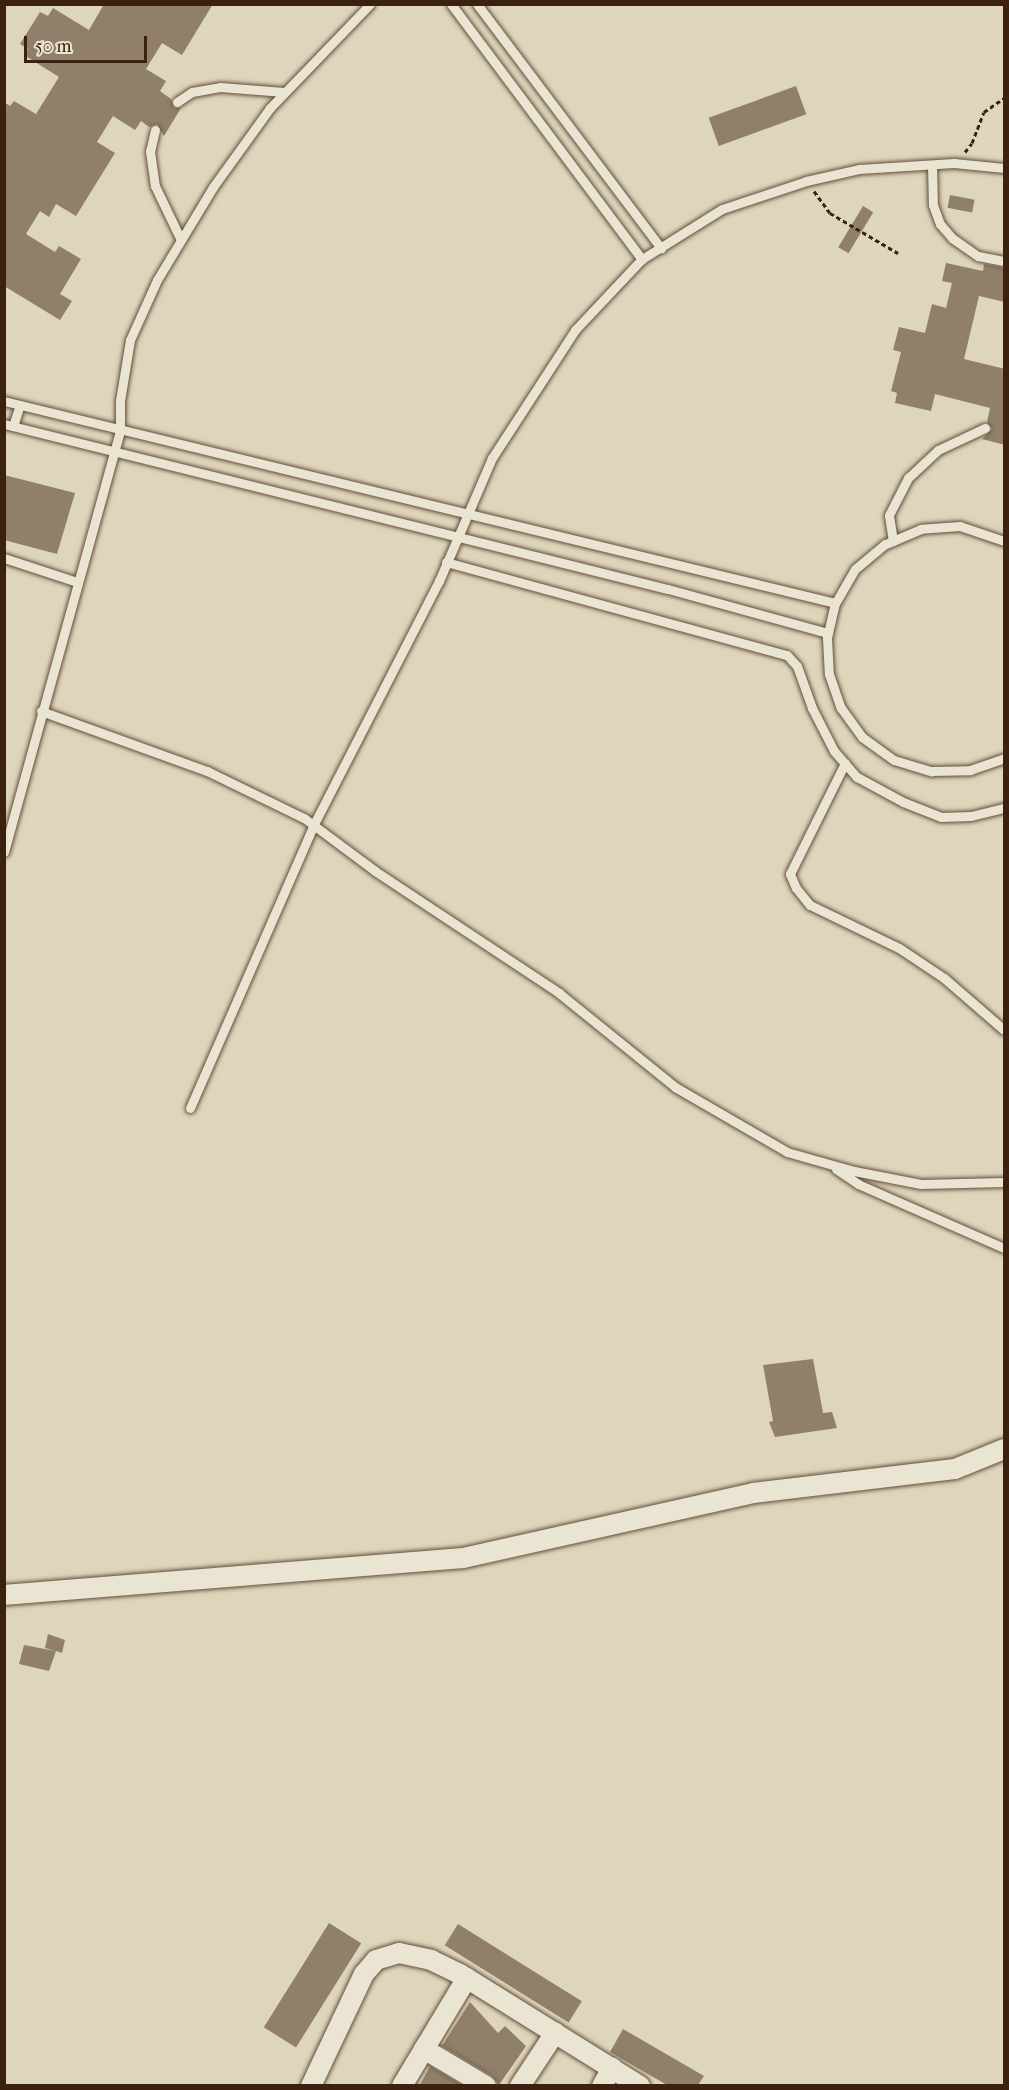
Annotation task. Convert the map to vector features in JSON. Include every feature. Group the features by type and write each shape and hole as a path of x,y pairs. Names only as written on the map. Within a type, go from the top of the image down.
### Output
{"street":[{"path":"4,1596 463,1558 753,1493 955,1469 1005,1449"},
{"path":"314,2085 364,1974 376,1960 399,1953 414,1955 466,1978 640,2085"},
{"path":"402,2085 466,1978"},
{"path":"520,2085 555,2033"},
{"path":"424,2049 486,2085"},
{"path":"602,2085 612,2068"}],"lane":[{"path":"4,852 120,430 120,401 130,340 180,238 284,92 370,4"},
{"path":"451,4 642,259"},
{"path":"477,4 661,248"},
{"path":"177,102 192,92 220,87 284,92"},
{"path":"155,130 150,151 155,186 180,238"},
{"path":"190,1108 314,826 446,562 465,514 492,458 574,330 642,259 722,210 806,181 860,169 954,163 1005,168"},
{"path":"932,165 933,205 940,224 952,238 978,256 1005,261"},
{"path":"4,401 835,603"},
{"path":"20,405 9,425 455,539 668,589 828,633"},
{"path":"893,540 889,515 908,478 938,450 985,428"},
{"path":"1005,541 960,526 921,529 893,540 855,569 835,603 828,633 828,674 841,708 862,736 894,760 931,771 970,770 1005,758"},
{"path":"4,558 77,582"},
{"path":"446,562 787,655 796,666 812,708 834,751 857,777 903,802 941,817 971,816 1005,808"},
{"path":"41,711 213,774 314,826 559,993 675,1087 787,1152 828,1164 921,1184 1005,1182"},
{"path":"845,763 790,874 796,888 810,905 899,948 944,978 1005,1029"},
{"path":"828,1164 858,1184 1005,1248"}],"path":[{"path":"954,163 972,143 984,112 1005,98"},
{"path":"806,181 830,213 898,254"}],"building":[{"path":"104,4 213,4 182,55 162,43 146,69 166,81 160,91 171,99 174,108 181,108 164,136 157,124 149,127 141,121 135,130 113,116 97,142 115,153 76,216 56,204 49,217 40,211 26,234 55,252 59,246 81,259 60,294 72,301 60,320 4,286 4,102 10,106 14,101 36,114 59,77 24,55 28,49 20,44 40,12 48,16 53,8 89,30"},
{"path":"796,86 806,114 719,146 709,118"},
{"path":"950,195 975,200 972,213 948,208"},
{"path":"863,206 873,212 849,253 838,247"},
{"path":"946,263 983,271 984,264 1005,268 1005,302 979,296 964,359 1005,369 1005,445 982,439 992,429 987,422 990,408 935,394 931,411 895,403 897,393 891,391 901,352 893,350 899,327 925,333 932,304 946,308 952,283 942,281"},
{"path":"4,475 75,493 57,554 4,540"},
{"path":"813,1359 823,1413 832,1412 837,1428 775,1437 769,1422 773,1421 763,1365"},
{"path":"48,1634 65,1640 62,1653 56,1651 49,1671 19,1664 24,1645 55,1651 45,1648"},
{"path":"329,1923 361,1943 296,2047 264,2027"},
{"path":"458,1924 582,2001 569,2023 445,1945"},
{"path":"470,2002 498,2033 505,2026 526,2046 499,2085 492,2076 442,2046"},
{"path":"623,2029 704,2076 698,2085 667,2085 610,2052"},
{"path":"430,2066 462,2085 420,2085"}]}
